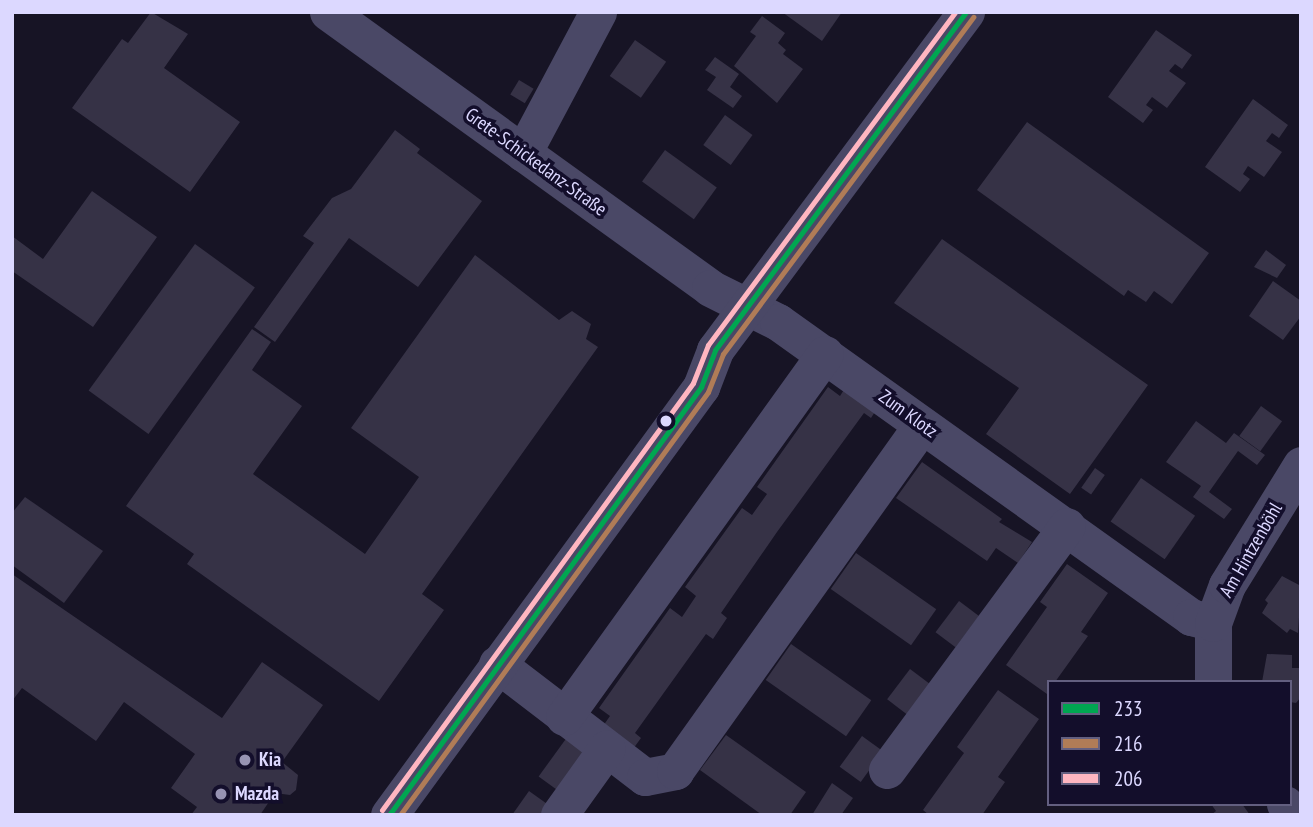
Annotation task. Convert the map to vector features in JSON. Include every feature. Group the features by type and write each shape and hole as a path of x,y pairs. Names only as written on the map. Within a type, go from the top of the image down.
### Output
{"street":[{"name":"Grete-Schickedanz-Straße","path":"328,12 710,288 747,308"},
{"path":"523,153 598,12"},
{"path":"389,815 701,387 715,350 966,12"},
{"name":"Zum Klotz","path":"747,308 778,322 825,354 1191,617 1213,623"},
{"path":"564,717 825,354"},
{"path":"497,664 645,777 675,771 922,425"},
{"name":"Am Hintzenböhl","path":"1213,680 1213,623 1227,585 1301,465"},
{"path":"887,770 1067,526"},
{"path":"559,815 607,748"}],"building":[{"path":"151,12 188,34 164,68 240,122 190,192 72,108 122,39 128,43"},
{"path":"782,12 842,12 822,41"},
{"path":"762,16 785,33 778,43 786,50 783,54 803,69 777,103 734,66 756,36 750,32"},
{"path":"1156,30 1192,55 1182,69 1175,64 1169,71 1186,83 1167,108 1152,97 1146,105 1153,110 1143,123 1108,97"},
{"path":"635,40 666,62 641,98 610,76"},
{"path":"715,57 739,74 730,87 742,96 733,108 707,90 716,77 705,70"},
{"path":"519,80 534,89 525,103 510,95"},
{"path":"1253,99 1288,125 1279,138 1272,133 1266,141 1282,152 1264,177 1248,166 1243,174 1250,179 1240,192 1205,167"},
{"path":"725,115 753,135 731,165 703,145"},
{"path":"1027,122 1209,253 1172,304 1154,291 1146,302 1128,290 1124,296 977,190"},
{"path":"395,130 420,149 417,153 482,201 418,287 349,238 275,342 254,327 314,243 303,236 332,198 351,189"},
{"path":"665,150 717,188 694,219 642,182"},
{"path":"92,191 157,237 93,327 12,271 12,236 43,259"},
{"path":"942,239 1148,385 1070,494 986,434 1019,388 894,303"},
{"path":"195,244 255,287 148,434 89,390"},
{"path":"1266,250 1286,265 1277,278 1254,267"},
{"path":"475,255 559,320 572,311 591,324 586,339 598,347 422,594 444,610 379,701 187,564 194,554 126,506 252,329 271,342 252,370 302,406 253,474 365,554 419,477 351,428"},
{"path":"1273,281 1301,301 1301,316 1283,340 1249,316"},
{"path":"847,385 878,407 871,418 864,413 777,532 721,613 727,618 713,639 706,634 635,733 641,738 633,749 603,726 610,716 599,708 670,608 682,617 696,596 685,587 742,508 752,515 767,494 757,487 828,387 840,396"},
{"path":"1261,406 1282,421 1260,451 1239,436"},
{"path":"1196,421 1226,443 1234,433 1265,455 1257,465 1238,451 1209,492 1232,509 1224,519 1193,497 1201,486 1166,462"},
{"path":"922,462 1002,519 999,522 1032,542 1018,563 996,548 987,561 896,498"},
{"path":"1095,468 1105,475 1091,495 1081,488"},
{"path":"1141,478 1195,516 1165,559 1111,521"},
{"path":"25,497 103,551 64,603 12,565 12,513"},
{"path":"856,553 936,609 911,645 831,589"},
{"path":"1067,564 1108,593 1081,632 1088,636 1056,680 1047,680 1047,694 1006,665 1047,607 1040,602"},
{"path":"12,574 222,718 262,662 323,705 282,762 298,775 296,790 290,795 275,793 260,815 191,815 197,807 171,788 195,754 124,702 96,741 22,688 12,701"},
{"path":"1282,576 1301,586 1298,633 1290,629 1287,633 1262,613 1268,603 1265,600"},
{"path":"959,601 979,616 955,647 936,632"},
{"path":"791,644 871,700 846,736 766,680"},
{"path":"1267,654 1292,655 1292,668 1301,668 1301,697 1296,703 1292,702 1292,680 1262,680"},
{"path":"910,669 930,684 907,714 887,699"},
{"path":"998,690 1039,719 998,777 1005,782 982,815 929,815 923,810 964,753 957,747"},
{"path":"726,735 806,792 790,815 762,815 700,770"},
{"path":"568,736 589,751 560,792 539,776"},
{"path":"862,736 883,751 861,782 840,767"},
{"path":"832,783 853,798 841,815 812,815"},
{"path":"529,791 550,806 543,815 512,815"},
{"path":"1212,806 1243,806 1250,815 1211,815 1216,811"}],"transit line":[{"name":"206","path":"382,810 693,383 708,345 955,12"},
{"name":"233","path":"389,815 701,387 715,350 966,12"},
{"name":"216","path":"400,815 708,392 723,354 973,17"}],"place":[{"name":"Kia","path":"245,760"},
{"name":"Mazda","path":"221,794"}]}
